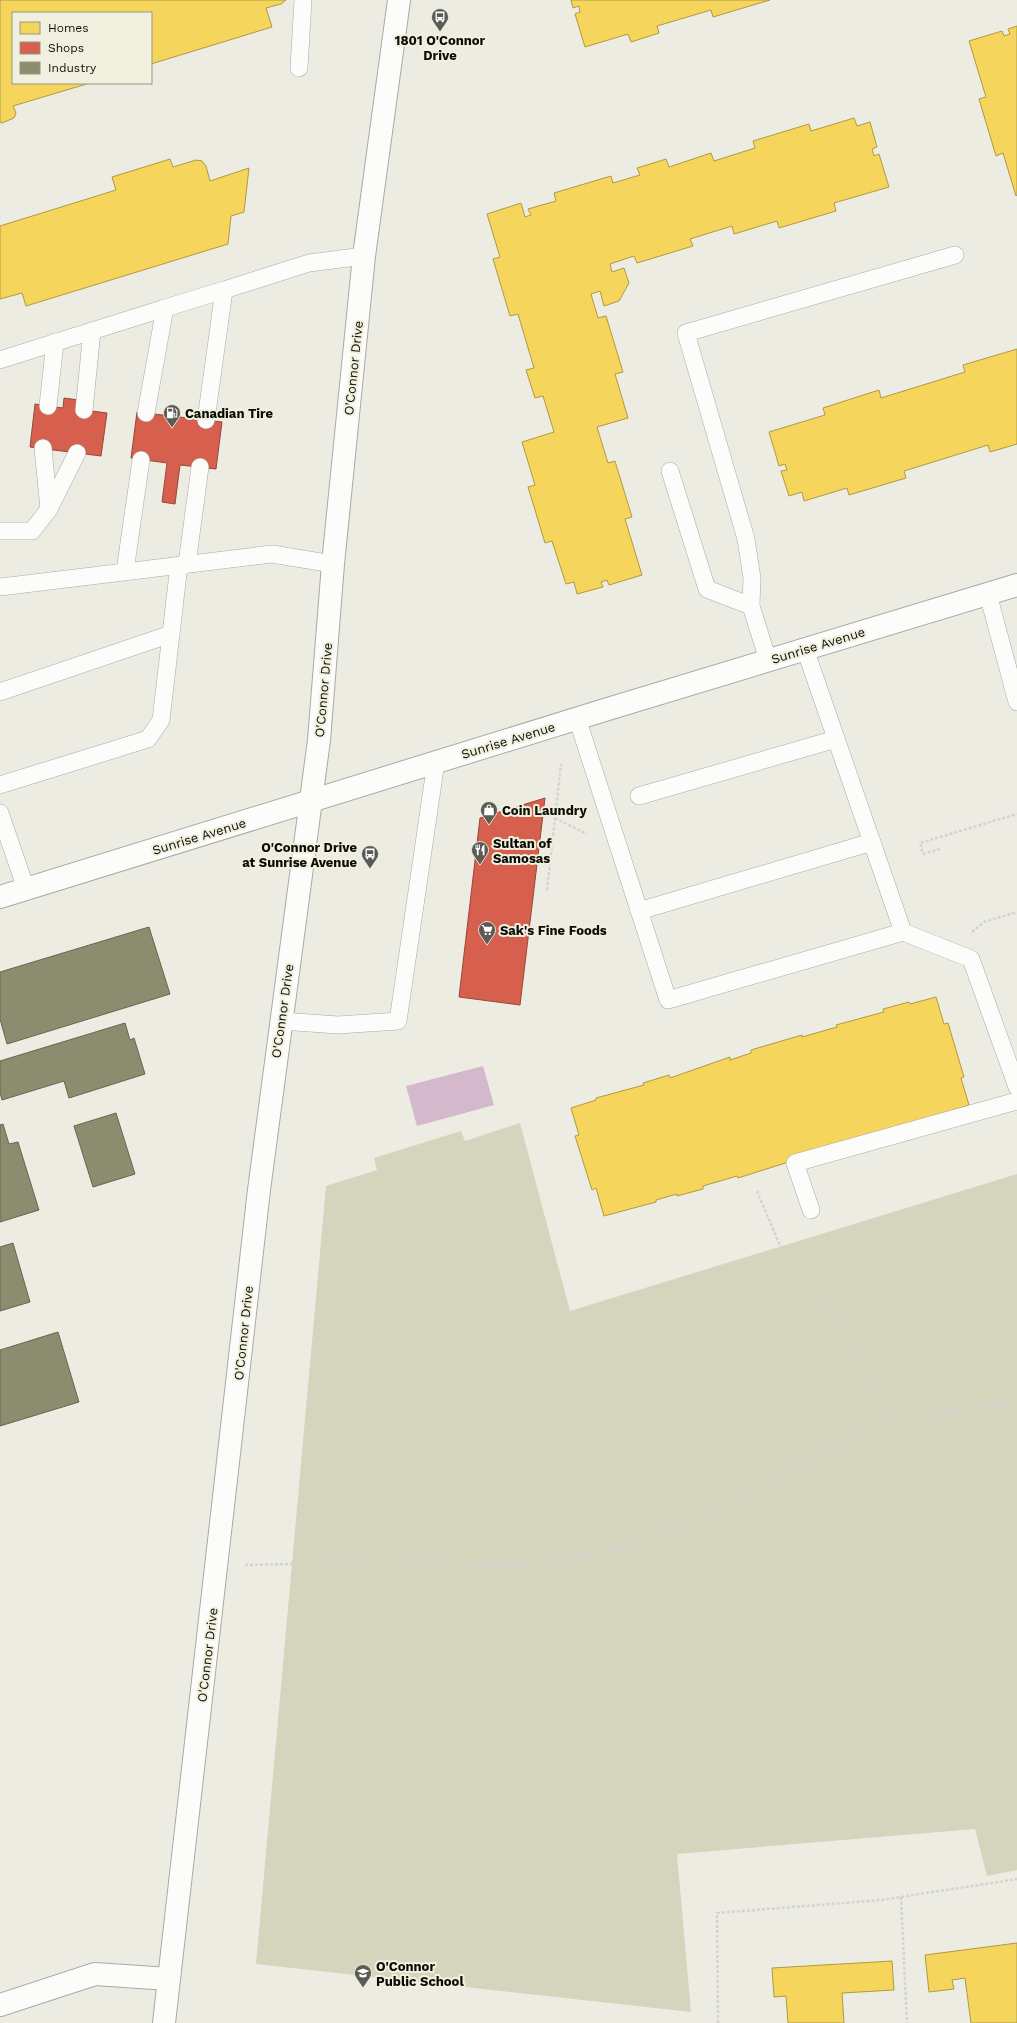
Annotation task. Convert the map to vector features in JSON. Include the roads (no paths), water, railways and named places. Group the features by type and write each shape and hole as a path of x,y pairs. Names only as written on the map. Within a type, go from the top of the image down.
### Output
{"main road":[{"name":"O'Connor Drive","path":"164,2023 259,1190 319,740 333,564 364,256 399,0"},
{"name":"Sunrise Avenue","path":"0,897 577,718 1017,585"},
{"path":"0,2005 95,1974 169,1980"}],"lane":[{"path":"299,68 303,0"},
{"path":"768,660 751,606 752,578 746,539 686,333 955,255"},
{"path":"0,360 309,263 364,256"},
{"path":"206,420 224,290"},
{"path":"146,413 165,308"},
{"path":"84,410 92,331"},
{"path":"48,406 55,342"},
{"path":"43,448 49,509"},
{"path":"0,531 32,531 49,509 77,453"},
{"path":"125,571 140,460"},
{"path":"0,785 148,739 161,720 171,634 200,467"},
{"path":"670,471 707,590 751,606"},
{"path":"0,587 272,554 333,564"},
{"path":"988,594 1017,702"},
{"path":"0,692 171,634"},
{"path":"805,649 903,932"},
{"path":"577,718 668,1000 903,932 971,959 1017,1087"},
{"path":"639,796 836,739"},
{"path":"281,1021 338,1025 398,1021 436,762"},
{"path":"0,813 26,889"},
{"path":"639,911 872,842"},
{"path":"811,1210 795,1163 1017,1101"}],"place":[{"name":"1801 O'Connor Drive","path":"440,32"},
{"name":"Canadian Tire","path":"172,428"},
{"name":"Coin Laundry","path":"489,825"},
{"name":"Sultan of Samosas","path":"480,865"},
{"name":"O'Connor Drive at Sunrise Avenue","path":"370,869"},
{"name":"Sak's Fine Foods","path":"487,945"},
{"name":"O'Connor Public School","path":"363,1988"}]}
